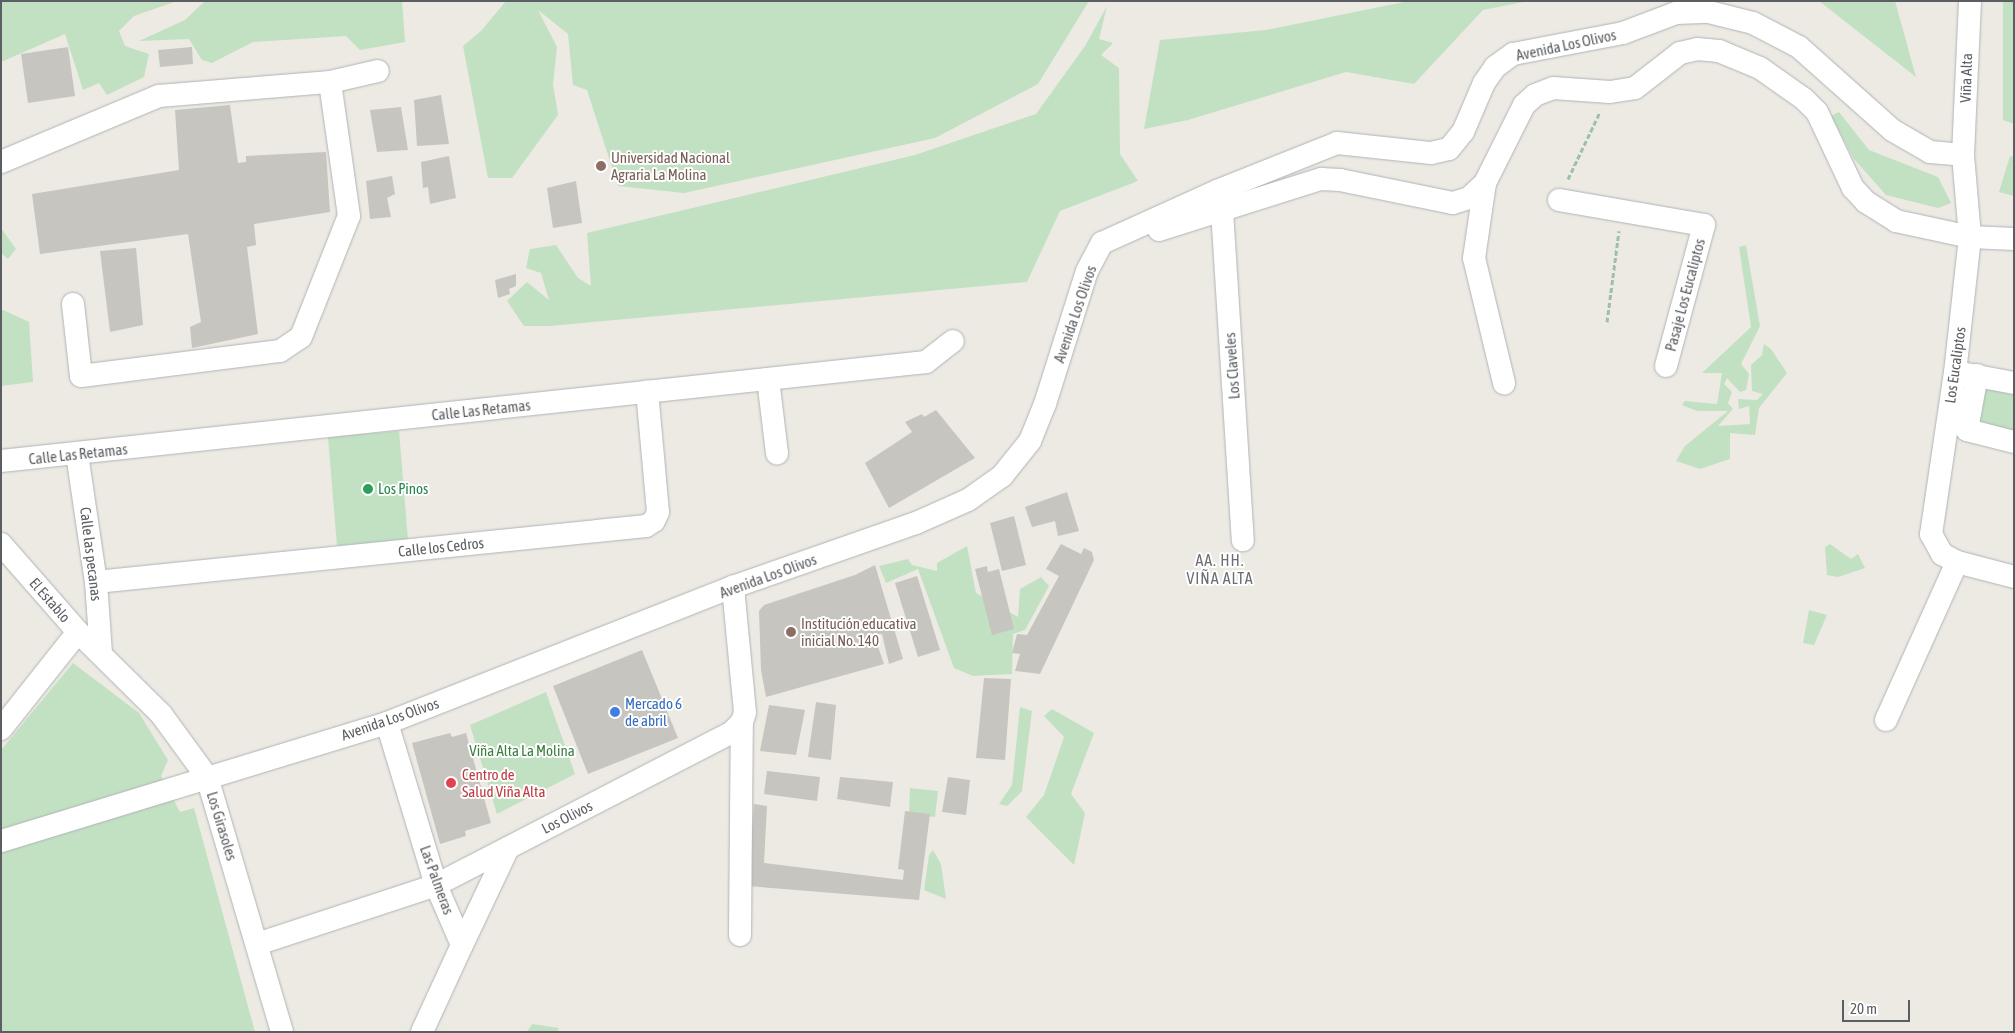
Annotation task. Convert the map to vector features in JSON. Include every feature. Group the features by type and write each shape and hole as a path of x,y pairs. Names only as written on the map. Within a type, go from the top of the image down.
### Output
{"street":[{"name":"Viña Alta","path":"1963,155 1970,1"},
{"name":"Avenida Los Olivos","path":"1,841 387,723 733,588 916,523 968,500 1002,476 1030,441 1042,414 1086,271 1102,243 1118,234 1220,201 1337,143 1431,153 1449,148 1463,132 1484,83 1495,67 1513,54 1623,33 1676,13 1709,12 1753,23 1799,47 1892,130 1930,152 1963,155"},
{"path":"1504,383 1474,258 1485,183 1524,106 1535,95 1552,88 1610,92 1635,88 1680,53 1697,49 1719,51 1760,68 1817,112 1853,188 1866,202 1896,221 1970,237 2014,239"},
{"path":"1,162 159,96 330,82 378,71"},
{"path":"73,304 81,376 280,351 301,337 349,216 330,82"},
{"name":"Los Eucaliptos","path":"1958,562 1942,554 1931,534 1966,373 1970,237 1963,155"},
{"path":"1220,201 1321,179 1340,180 1453,203 1469,198 1485,183"},
{"path":"1558,200 1621,213"},
{"name":"Los Claveles","path":"1220,201 1243,540"},
{"name":"Pasaje Los Eucaliptos","path":"1621,213 1704,225 1666,366"},
{"name":"Calle Las Retamas","path":"1,461 926,362 954,341"},
{"path":"2014,383 1966,373 1967,430 2014,442"},
{"path":"768,379 777,453"},
{"name":"Calle los Cedros","path":"96,582 646,526 654,521 658,512 647,392"},
{"name":"Calle las pecanas","path":"77,454 96,582 101,653"},
{"name":"El Establo","path":"1,544 78,632 101,653"},
{"path":"1886,720 1958,562 2014,577"},
{"path":"733,588 745,712 742,722 740,935"},
{"path":"1,729 78,632"},
{"name":"Los Girasoles","path":"101,653 161,714 207,777 282,1032"},
{"name":"Los Olivos","path":"257,944 436,885 732,732 742,722"},
{"name":"Las Palmeras","path":"387,723 436,885 462,944"},
{"path":"422,1032 508,848"}],"path":[{"path":"1558,200 1610,92"},
{"path":"1607,322 1621,213"}],"green space":[{"path":"1,1 177,1 134,16 119,31 125,46 149,54 144,77 107,95 99,83 83,90 65,34 1,62"},
{"path":"205,1 402,1 405,42 360,50 346,36 253,42 212,63 202,60 189,39 139,41 185,20"},
{"path":"506,1 1089,1 1038,84 935,138 684,193 618,186 587,90 573,85 568,34 538,10 557,47 553,84 558,115 512,178 488,178 463,46 481,31"},
{"path":"1409,1 1528,1 1483,10 1414,84 1346,72 1188,120 1144,129 1160,40 1266,30"},
{"path":"1819,1 1895,1 1916,77"},
{"path":"2003,1 2014,1 2014,124 2003,120"},
{"path":"1107,6 1099,39 1113,43 1101,55 1119,68 1120,154 1138,181 1060,211 1027,282 550,326 524,326 507,301 527,282 549,300 541,273 526,268 530,249 556,245 578,278 591,286 587,233 915,155 1036,114 1085,46"},
{"path":"1839,112 1869,150 1938,177 1951,203 1938,208 1886,195 1854,159 1831,116"},
{"path":"2010,156 2014,157 2014,196 1999,192"},
{"path":"1,228 16,249 8,259 1,253"},
{"path":"1746,245 1760,326 1741,364 1749,374 1746,390 1740,392 1727,378 1724,384 1732,392 1728,403 1733,409 1718,426 1750,424 1749,406 1739,409 1738,399 1757,400 1763,394 1752,391 1751,365 1762,355 1764,344 1771,349 1787,373 1759,408 1755,435 1730,433 1730,459 1700,469 1676,461 1685,446 1728,411 1697,411 1682,405 1685,401 1717,404 1722,373 1702,373 1751,327 1739,247"},
{"path":"1,309 29,322 33,382 1,386"},
{"path":"1979,386 2014,392 2014,435 1971,428"},
{"name":"Los Pinos","path":"399,431 408,540 337,546 328,437"},
{"path":"1830,544 1851,559 1858,554 1865,568 1838,577 1827,575 1825,547"},
{"path":"967,546 976,593 1018,617 1020,589 1041,577 1049,586 1025,630 1013,634 1012,674 973,676 954,668 918,569 886,583 879,566 908,559 912,565 937,571 937,563"},
{"path":"1809,610 1827,615 1814,645 1803,643"},
{"path":"73,663 139,713 168,760 161,776 180,812 194,808 255,1032 1,1032 1,750"},
{"name":"Viña Alta La Molina","path":"546,692 575,774 497,814 470,725"},
{"path":"1020,707 1032,711 1022,791 1007,806 999,804 1012,785"},
{"path":"1052,709 1094,733 1071,794 1085,813 1074,865 1026,817 1044,795 1064,737 1044,716"},
{"path":"910,788 938,791 935,817 909,815"},
{"path":"933,850 941,864 946,899 924,890 929,855"},
{"path":"532,1024 559,1028 557,1032 527,1032"}],"building":[{"path":"68,47 75,96 28,103 21,54"},
{"path":"192,47 193,64 160,67 158,50"},
{"path":"441,95 449,144 417,146 414,100"},
{"path":"230,105 238,163 246,162 246,156 326,152 330,212 254,224 256,245 247,247 258,334 192,348 190,327 201,322 188,234 40,254 32,194 179,170 175,110"},
{"path":"401,107 408,150 377,152 370,110"},
{"path":"449,156 456,198 430,204 428,187 423,188 421,162"},
{"path":"392,176 395,194 387,198 391,217 370,219 366,181"},
{"path":"576,181 582,223 553,228 547,188"},
{"path":"136,248 143,325 110,332 100,251"},
{"path":"516,274 516,286 509,289 510,294 498,298 495,280"},
{"path":"936,410 975,458 889,508 865,463 912,432 905,422 922,414 924,417"},
{"path":"1067,492 1079,531 1058,536 1055,521 1032,527 1025,507"},
{"path":"1014,516 1026,565 1002,571 990,523"},
{"path":"1061,544 1081,554 1084,548 1092,552 1094,560 1040,674 1015,671 1020,654 1012,653 1017,634 1027,635 1059,576 1046,569"},
{"path":"875,565 903,659 889,664 882,634 874,635 884,664 766,697 761,670 759,611 764,605 855,575"},
{"path":"987,566 988,572 999,569 1014,629 992,635 975,569"},
{"path":"917,576 940,650 918,657 895,583"},
{"name":"Mercado 6 de abril","path":"642,650 678,738 588,774 553,686"},
{"path":"984,678 1011,679 1005,760 976,758"},
{"path":"816,702 836,705 831,760 808,757"},
{"path":"769,705 805,710 796,755 760,751"},
{"name":"Centro de Salud Viña Alta","path":"450,733 452,737 466,733 491,823 465,831 466,836 440,844 412,743"},
{"path":"767,771 820,777 817,801 764,794"},
{"path":"840,777 893,782 890,807 837,799"},
{"path":"948,777 970,780 966,815 942,812"},
{"path":"754,804 767,806 764,863 903,880 904,870 898,869 905,811 930,814 919,900 748,886"}],"place":[{"name":"Universidad Nacional Agraria La Molina","path":"601,166"},
{"name":"Los Pinos","path":"368,489"},
{"name":"Institución educativa inicial No. 140","path":"791,632"},
{"name":"Mercado 6 de abril","path":"615,712"},
{"name":"Centro de Salud Viña Alta","path":"451,783"}],"district":[{"name":"AA. HH. VIÑA ALTA","path":"1220,569"}]}
